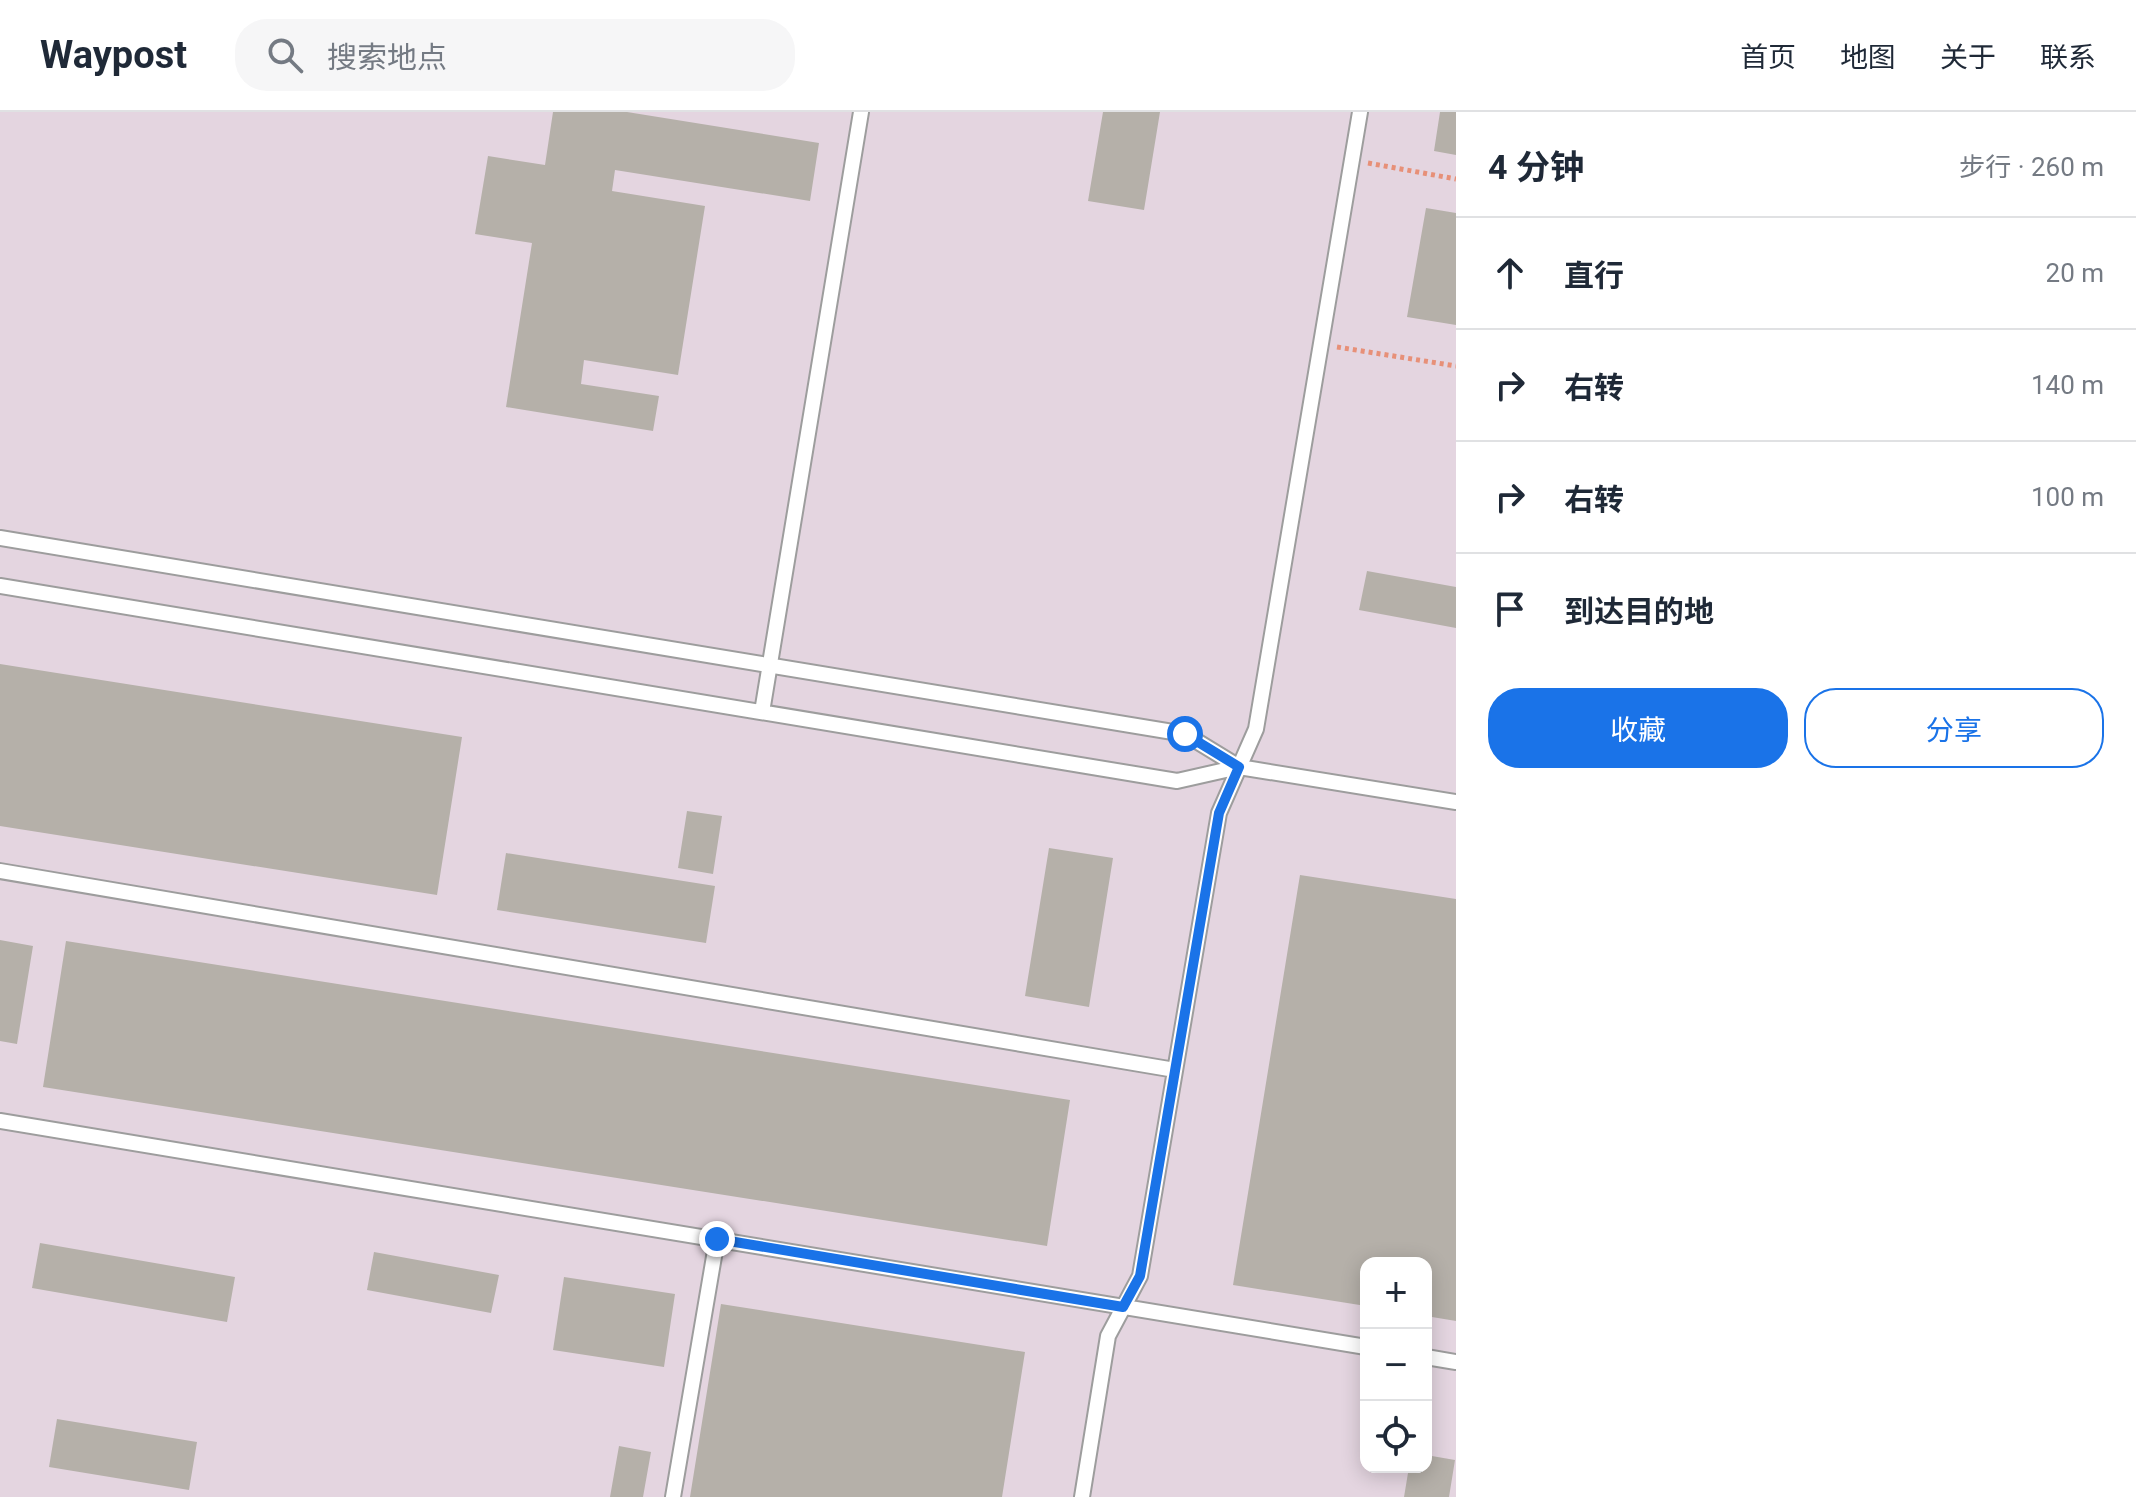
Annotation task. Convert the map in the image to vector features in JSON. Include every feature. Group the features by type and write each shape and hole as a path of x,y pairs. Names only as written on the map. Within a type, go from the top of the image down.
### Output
{"lane":[{"path":"762,712 861,112"},
{"path":"1082,1497 1108,1336 1140,1276 1219,813 1256,729 1360,112"},
{"path":"0,538 1185,734 1239,767"},
{"path":"0,586 1177,781 1239,767 1456,802"},
{"path":"0,871 1175,1070"},
{"path":"0,1121 1360,1346"},
{"path":"673,1497 717,1239"},
{"path":"1432,1358 1456,1362"}],"path":[{"path":"1351,160 1456,179"},
{"path":"1320,345 1456,366"}],"shaded area":[{"path":"0,112 1456,112 1456,1497 0,1497"}],"building":[{"path":"553,112 627,112 819,143 810,201 615,170 612,191 705,206 678,375 584,360 581,384 659,396 653,431 506,407 532,243 475,234 488,156 545,165"},
{"path":"1103,112 1160,112 1144,210 1088,201"},
{"path":"1440,112 1456,112 1456,155 1434,151"},
{"path":"1426,208 1456,213 1456,325 1407,317"},
{"path":"1367,571 1456,587 1456,628 1359,610"},
{"path":"0,664 462,737 437,895 0,826"},
{"path":"687,811 722,816 713,874 678,868"},
{"path":"1049,848 1113,858 1089,1007 1025,996"},
{"path":"506,853 715,886 706,943 497,910"},
{"path":"1300,875 1456,899 1456,1321 1432,1317 1432,1257 1360,1257 1360,1305 1233,1285"},
{"path":"0,940 33,946 17,1044 0,1041"},
{"path":"66,941 1070,1100 1047,1246 43,1087"},
{"path":"40,1243 235,1277 227,1322 32,1288"},
{"path":"374,1252 499,1275 491,1313 367,1290"},
{"path":"564,1277 675,1294 664,1367 553,1350"},
{"path":"721,1304 1025,1352 1002,1497 690,1497"},
{"path":"57,1419 197,1442 189,1490 49,1467"},
{"path":"619,1446 651,1452 643,1497 610,1497"},
{"path":"1432,1456 1455,1460 1449,1497 1404,1497 1408,1473 1432,1473"}],"route":[{"path":"717,1239 1123,1307 1140,1276 1219,813 1239,767 1185,734"}]}
